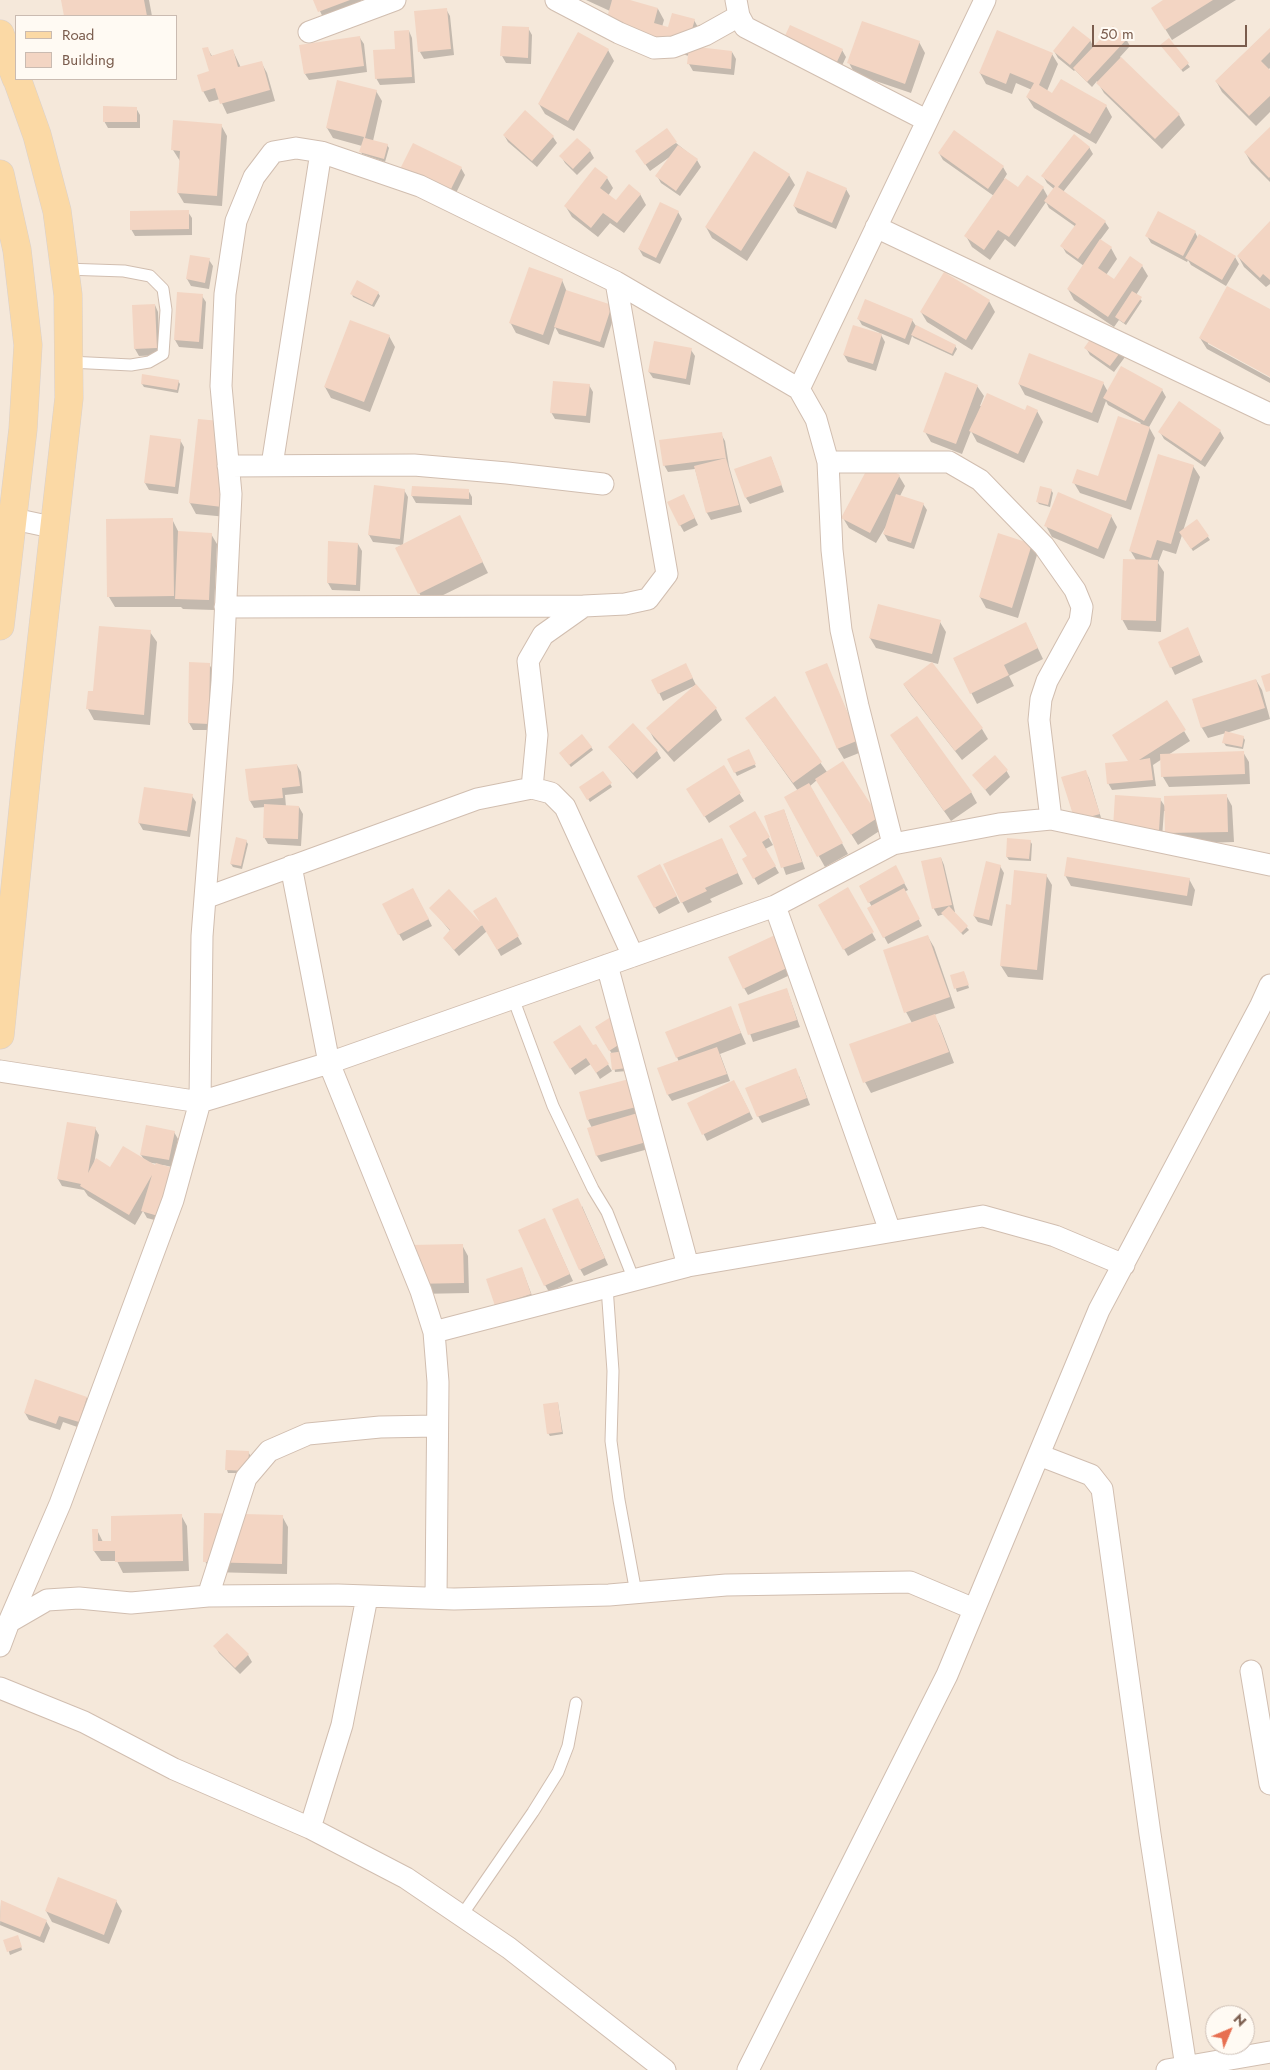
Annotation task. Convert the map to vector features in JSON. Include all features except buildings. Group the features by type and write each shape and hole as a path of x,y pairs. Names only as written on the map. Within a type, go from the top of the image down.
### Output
{"main road":[{"path":"0,34 15,75"},
{"path":"0,1035 29,751 56,528 69,398 68,295 57,211 37,135 17,80"},
{"path":"0,174 5,222 17,250 28,345 23,429 6,518 0,626"}],"street":[{"path":"309,32 395,0"},
{"path":"556,0 619,33 654,48 673,47 706,35 737,8 745,27 926,120"},
{"path":"799,389 985,0"},
{"path":"0,1646 60,1504 173,1200 200,1102 202,936 222,681 231,494 221,386 225,294 236,221 254,178 273,152 296,148 321,152 420,186 616,282 799,389 816,419 828,462 832,550 842,630 858,706 893,844"},
{"path":"272,466 321,152"},
{"path":"876,227 1270,414"},
{"path":"225,607 584,606 625,604 648,599 667,574 616,282"},
{"path":"828,462 949,462 980,480 1044,546 1075,590 1082,607 1080,621 1048,681 1041,699 1039,720 1050,819"},
{"path":"228,466 414,465 603,484"},
{"path":"6,518 56,528"},
{"path":"532,788 537,735 528,660 543,635 584,606"},
{"path":"205,898 477,799 532,788 552,792 564,807 633,956"},
{"path":"0,1071 200,1102 329,1063 776,906 893,844 999,824 1050,819 1270,865"},
{"path":"291,866 329,1063 421,1292 434,1332 438,1382 436,1426 436,1598"},
{"path":"776,906 890,1231"},
{"path":"607,965 688,1266"},
{"path":"748,2070 947,1675 1099,1310 1270,985"},
{"path":"434,1332 688,1266 983,1216 1055,1236 1124,1264"},
{"path":"208,1596 246,1478 269,1452 308,1434 380,1427 436,1426"},
{"path":"1038,1455 1091,1475 1102,1489 1150,1834 1177,2068 1270,2052"},
{"path":"9,1622 47,1600 79,1598 131,1603 208,1596 338,1595 436,1598 589,1596 726,1585 910,1582 974,1609"},
{"path":"310,1828 342,1725 367,1597"},
{"path":"1251,1671 1270,1784"},
{"path":"0,1688 84,1722 174,1769 310,1828 406,1878 509,1948 665,2070"}],"lane":[{"path":"65,268 124,271 150,276 164,289 166,310 163,354 149,362 131,365 69,362"},
{"path":"513,998 553,1106 593,1189 607,1212 634,1280"},
{"path":"608,1287 613,1371 611,1441 619,1500 636,1593"},
{"path":"462,1916 558,1772 568,1746 576,1703"}],"shaded area":[{"path":"0,0 1270,0 1270,2070 0,2070"}]}
